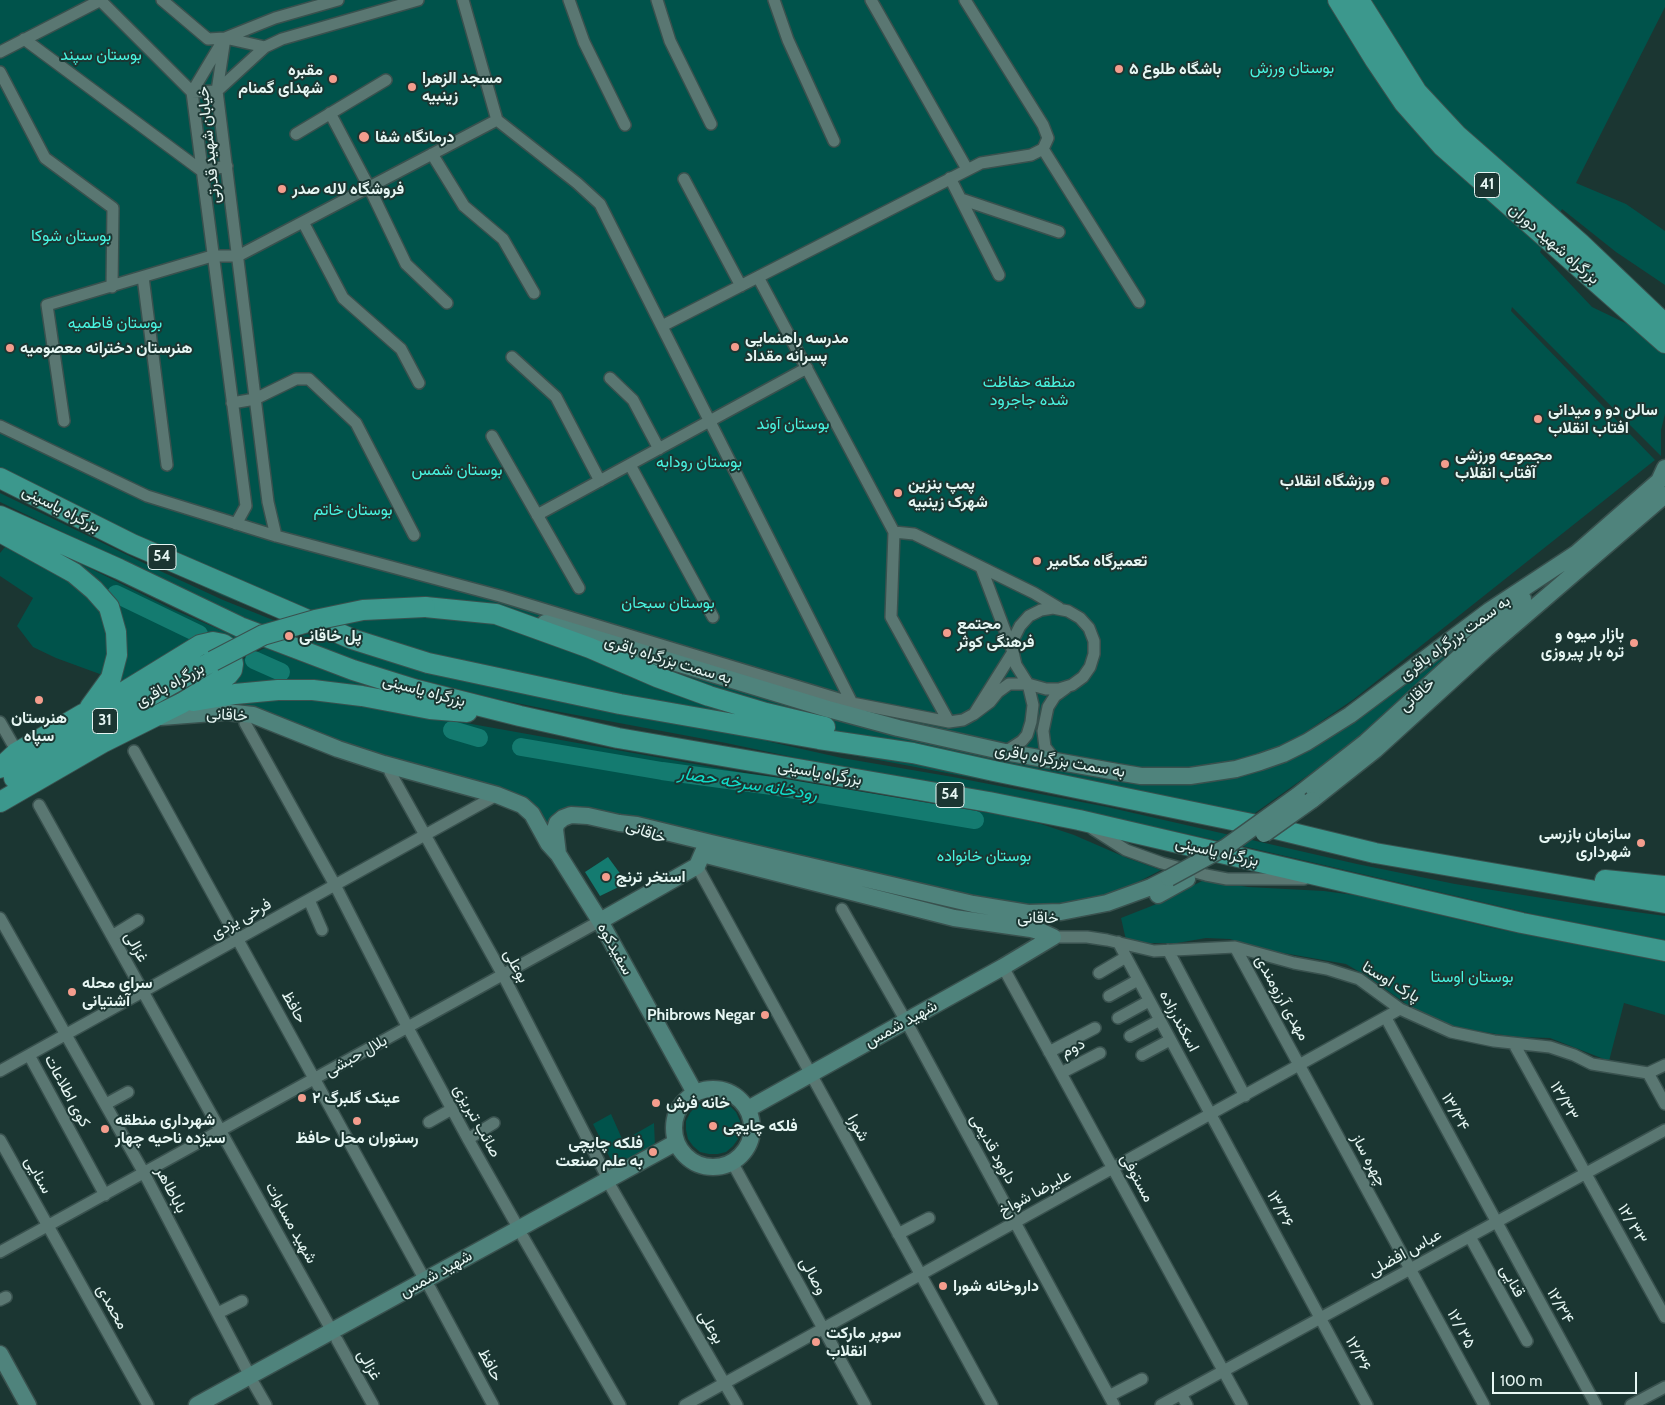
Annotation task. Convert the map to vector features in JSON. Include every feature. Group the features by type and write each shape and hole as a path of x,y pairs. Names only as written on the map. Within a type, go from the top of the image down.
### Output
{"highway":[{"name":"بزرگراه شهید دوران","path":"1338,0 1404,103 1442,146 1665,343"},
{"name":"بزرگراه شهید دوران","path":"1359,0 1417,92 1457,135 1580,243 1665,324"},
{"name":"بزرگراه یاسینی","path":"0,478 140,548 352,639 428,663 620,704 914,753 1276,829 1375,853 1665,903"},
{"name":"بزرگراه یاسینی","path":"0,516 120,569 248,630 380,679 520,716 618,738 989,802 1079,820 1545,928 1665,951"},
{"path":"0,532 74,573 94,590 109,607 118,643 114,669 111,678 102,692 83,714"},
{"name":"بزرگراه باقری","path":"0,787 94,727 263,635 316,620 363,610 425,607 496,614"},
{"path":"496,614 590,648 657,677 709,696 766,714 828,727 914,753"},
{"path":"0,768 16,753 83,714 99,707 207,642 218,642 230,649 234,664 228,675 182,703"},
{"path":"182,703 235,694 278,690 313,690 362,696 430,709 520,716"},
{"name":"بزرگراه باقری","path":"0,802 94,747 182,703"},
{"path":"1489,873 1521,868 1633,884 1665,886"}],"main road":[{"name":"خاقانی","path":"619,823 636,832 704,850 992,915 1028,920 1061,919 1123,908 1150,899 1259,838 1506,614 1663,479"},
{"name":"خاقانی","path":"619,823 636,825 965,902 1028,913 1061,912 1107,903 1151,887 1226,847 1305,798 1375,750 1486,649 1663,479"},
{"name":"به سمت بزرگراه باقری","path":"496,614 516,614 587,634 828,709 898,728 1005,752 1141,776 1190,776 1236,768 1283,754 1307,742 1350,715 1489,611 1577,553"},
{"name":"خاقانی","path":"151,718 226,712 246,713 347,752 497,795 528,810"},
{"name":"سفیدکوه","path":"528,810 600,921 695,1093"},
{"path":"558,854 555,830 557,823 563,818 571,815 588,816 619,823"},
{"path":"697,866 704,850 710,856 954,918 1031,929 1053,937"},
{"name":"بلال حبشی","path":"600,921 697,866"},
{"name":"شهید شمس","path":"748,1109 1003,967 1053,937"},
{"path":"706,1089 724,1090 740,1099 748,1109 752,1121 752,1133 749,1144 742,1155 732,1162 708,1167 696,1163 677,1146 674,1122 678,1110 685,1100 695,1093 706,1089"},
{"name":"شهید شمس","path":"197,1405 252,1380 677,1146"},
{"path":"0,1354 28,1405"},
{"name":"شهید شمس","path":"218,1405 252,1380"}],"street":[{"path":"0,52 100,0 192,92 217,91 265,48 282,39 410,1"},
{"path":"162,0 208,38 225,38 265,48"},
{"path":"225,38 275,18 338,0"},
{"path":"463,0 497,120 577,183 600,204 852,703"},
{"path":"569,0 584,42 625,125"},
{"path":"657,0 670,41 711,124"},
{"path":"774,0 788,40 834,141"},
{"path":"871,0 967,169"},
{"path":"662,326 967,169 981,163 1031,154 1044,149 1048,138 1043,124 965,0"},
{"name":"خیابان شهید قدرتی","path":"225,38 217,91 268,502 276,536"},
{"name":"خیابان شهید قدرتی","path":"225,38 192,92 246,506 236,524"},
{"path":"24,39 202,171 227,166"},
{"path":"0,72 45,158 113,208 112,287"},
{"path":"296,134 386,80"},
{"path":"330,113 369,187 406,264 446,303"},
{"path":"64,421 47,305 212,256 238,256 497,120"},
{"path":"1044,149 1139,302"},
{"path":"432,154 464,206 503,239 534,293"},
{"path":"950,178 999,275"},
{"path":"684,179 741,286"},
{"path":"961,198 1058,232"},
{"path":"303,222 343,298 401,349 419,382"},
{"path":"143,277 167,465"},
{"path":"758,277 894,532 891,617 949,722"},
{"path":"512,358 556,397 600,481"},
{"path":"537,515 807,368"},
{"path":"610,378 633,400 659,449"},
{"path":"232,403 256,400 296,379 308,379 356,423 414,535"},
{"path":"0,426 147,496 236,524 500,596 852,703 949,722 963,720 974,714 1009,684 1028,684 1046,689 1059,689 1083,677 1090,666 1094,654 1094,641 1089,628 1080,618 1068,611 1053,608 1042,610 1029,616 1020,626 1014,638 1013,652 974,714"},
{"path":"492,436 580,588"},
{"path":"630,464 713,616"},
{"path":"894,532 914,534 1034,593 1063,610"},
{"path":"981,567 1013,652 1016,665 1028,684 1033,705 1027,735 1022,741 1005,752"},
{"path":"1056,761 1045,747 1043,731 1048,707 1055,696 1067,686"},
{"path":"0,722 12,743"},
{"name":"صائب تبریزی","path":"245,723 334,885 452,1110 620,1405"},
{"name":"حافظ","path":"134,751 492,1405"},
{"name":"بوعلی","path":"390,772 503,975 610,1183 737,1405"},
{"name":"فرخی یزدی","path":"0,1071 497,795"},
{"name":"غزالی","path":"38,804 221,1131"},
{"name":"شورا","path":"697,866 992,1405"},
{"path":"309,900 322,930"},
{"name":"داوود قدیمی","path":"842,908 906,1021 1112,1400"},
{"name":"باباطاهر","path":"0,918 144,1173 266,1405"},
{"path":"112,936 138,920"},
{"name":"بلال حبشی","path":"0,1252 600,921"},
{"name":"پارک اوستا","path":"1053,937 1087,937 1154,951 1235,947 1294,963 1327,969 1359,979 1400,1009 1451,1032 1514,1044 1550,1047 1574,1054 1592,1064 1648,1072"},
{"name":"اسکندرزاده","path":"1118,942 1211,1115"},
{"name":"مهدی آرزومندی","path":"1235,947 1300,1066"},
{"path":"1168,950 1245,1096"},
{"path":"1099,973 1126,957"},
{"name":"مستوفی","path":"1003,967 1242,1405"},
{"path":"1109,996 1138,980"},
{"path":"1118,1018 1149,1001"},
{"name":"علیرضا شواخ","path":"685,1405 1400,1009"},
{"name":"۱۳/۳۴","path":"1386,1018 1496,1222"},
{"path":"1130,1036 1160,1020"},
{"path":"1049,1052 1095,1028"},
{"path":"1142,1056 1170,1040"},
{"name":"۱۳/۳۳","path":"1514,1044 1586,1173"},
{"name":"دوم","path":"1061,1073 1100,1053"},
{"name":"کوی اطلاعات","path":"29,1055 105,1195"},
{"path":"1665,1065 1648,1072 1665,1104"},
{"name":"چهره ساز","path":"1300,1066 1410,1269"},
{"path":"106,1104 128,1092"},
{"path":"429,1122 452,1110"},
{"name":"۱۳/۳۶","path":"1211,1115 1320,1318"},
{"path":"468,1139 494,1123"},
{"name":"عباس افضلی","path":"1161,1405 1665,1130"},
{"name":"شهید مساوات","path":"221,1131 335,1335"},
{"name":"سنایی","path":"0,1140 48,1226"},
{"name":"وصالی","path":"732,1162 866,1405"},
{"name":"۱۲/ ۳۳","path":"1586,1173 1665,1317"},
{"path":"898,1234 929,1218"},
{"name":"۱۲/۳۴","path":"1496,1222 1596,1405"},
{"name":"محمدی","path":"48,1226 148,1405"},
{"name":"قنایی","path":"1470,1236 1527,1340"},
{"name":"۱۲/ ۳۵","path":"1410,1269 1484,1405"},
{"path":"218,1313 242,1301"},
{"name":"۱۲/۳۶","path":"1320,1318 1367,1405"},
{"name":"غزالی","path":"335,1335 373,1405"},
{"path":"1112,1400 1142,1379"},
{"path":"1631,1405 1665,1386"},
{"path":"1181,1394 1187,1405"}],"green space":[{"name":"منطقه حفاظت شده جاجرود","path":"0,0 1665,0 1665,7 1576,183 1626,204 1665,231 1665,285 1616,252 1562,209 1540,252 1592,307 1640,330 1665,353 1665,414 1661,430 1661,456 1512,307 1511,311 1655,460 1354,699 1291,742 1283,759 1524,592 1441,662 1342,751 1255,813 1246,830 826,750 766,741 842,758 1107,807 1357,864 1455,884 1665,916 1665,940 1537,915 1083,811 816,762 560,712 426,681 376,667 294,638 307,634 401,665 223,596 0,489"},
{"path":"0,493 156,569 223,600 278,622 265,626 215,605 0,502"},
{"path":"10,541 71,575 111,619 108,677 56,658 33,647 17,626 33,598 0,576 0,553"},
{"path":"55,551 172,609 239,638 226,644 221,640 98,704 117,616"},
{"path":"265,648 373,688 222,691 239,661"},
{"name":"بوستان خانواده","path":"310,695 806,784 1008,816 1074,835 1127,858 1161,870 1113,895 1050,908 1002,903 602,810 583,808 549,829 475,781 339,743 243,704 225,705"},
{"name":"بوستان اوستا","path":"1204,880 1248,887 1324,891 1361,896 1493,928 1665,962 1665,1015 1624,1003 1609,1061 1550,1038 1496,1034 1435,1021 1416,1011 1370,978 1346,964 1266,950 1230,939 1206,938 1177,943 1150,943 1126,940 1121,918 1154,905"},
{"path":"704,1101 722,1101 736,1112 741,1130 733,1146 726,1152 718,1154 700,1152 688,1139 686,1130 686,1121 696,1106"},
{"path":"611,1114 623,1141 654,1123 655,1146 615,1168 593,1124"}],"shaded area":[{"name":"استخر ترنج","path":"608,857 627,883 600,896 585,872"}],"waterway":[{"name":"رودخانه سرخه حصار","path":"116,594 199,634"},
{"name":"رودخانه سرخه حصار","path":"254,660 281,672"},
{"name":"رودخانه سرخه حصار","path":"452,730 479,738"},
{"name":"رودخانه سرخه حصار","path":"521,747 975,820"}],"place":[{"name":"باشگاه طلوع ۵","path":"1119,69"},
{"name":"مقبره شهدای گمنام","path":"333,79"},
{"name":"مسجد الزهرا زینبیه","path":"412,87"},
{"name":"درمانگاه شفا","path":"364,137"},
{"name":"فروشگاه لاله صدر","path":"282,189"},
{"name":"مدرسه راهنمایی پسرانه مقداد","path":"735,347"},
{"name":"هنرستان دخترانه معصومیه","path":"10,348"},
{"name":"سالن دو و میدانی افتاب انقلاب","path":"1538,419"},
{"name":"مجموعه ورزشی آفتاب انقلاب","path":"1445,464"},
{"name":"ورزشگاه انقلاب","path":"1385,481"},
{"name":"پمپ بنزین شهرک زینبیه","path":"898,493"},
{"name":"تعمیرگاه مکامیر","path":"1037,561"},
{"name":"مجتمع فرهنگی کوثر","path":"947,633"},
{"name":"پل خاقانی","path":"289,636"},
{"name":"بازار میوه و تره بار پیروزی","path":"1634,643"},
{"name":"هنرستان سپاه","path":"39,700"},
{"name":"سازمان بازرسی شهرداری","path":"1641,843"},
{"name":"استخر ترنج","path":"606,877"},
{"name":"سرای محله آشتیانی","path":"72,992"},
{"name":"Phibrows Negar","path":"765,1015"},
{"name":"عینک گلبرگ ۲","path":"302,1098"},
{"name":"خانه فرش","path":"656,1103"},
{"name":"رستوران محل حافظ","path":"357,1121"},
{"name":"فلکه چایچی","path":"713,1126"},
{"name":"شهرداری منطقه سیزده ناحیه چهار","path":"105,1129"},
{"name":"فلکه چایچی به علم صنعت","path":"653,1152"},
{"name":"داروخانه شورا","path":"943,1286"},
{"name":"سوپر مارکت انقلاب","path":"816,1342"}],"park label":[{"name":"بوستان سپند","path":"101,55"},
{"name":"بوستان ورزش","path":"1292,68"},
{"name":"بوستان شوکا","path":"71,236"},
{"name":"بوستان فاطمیه","path":"115,323"},
{"name":"بوستان آوند","path":"793,424"},
{"name":"بوستان رودابه","path":"699,462"},
{"name":"بوستان شمس","path":"457,470"},
{"name":"بوستان خاتم","path":"353,510"},
{"name":"بوستان سبحان","path":"668,603"}]}
